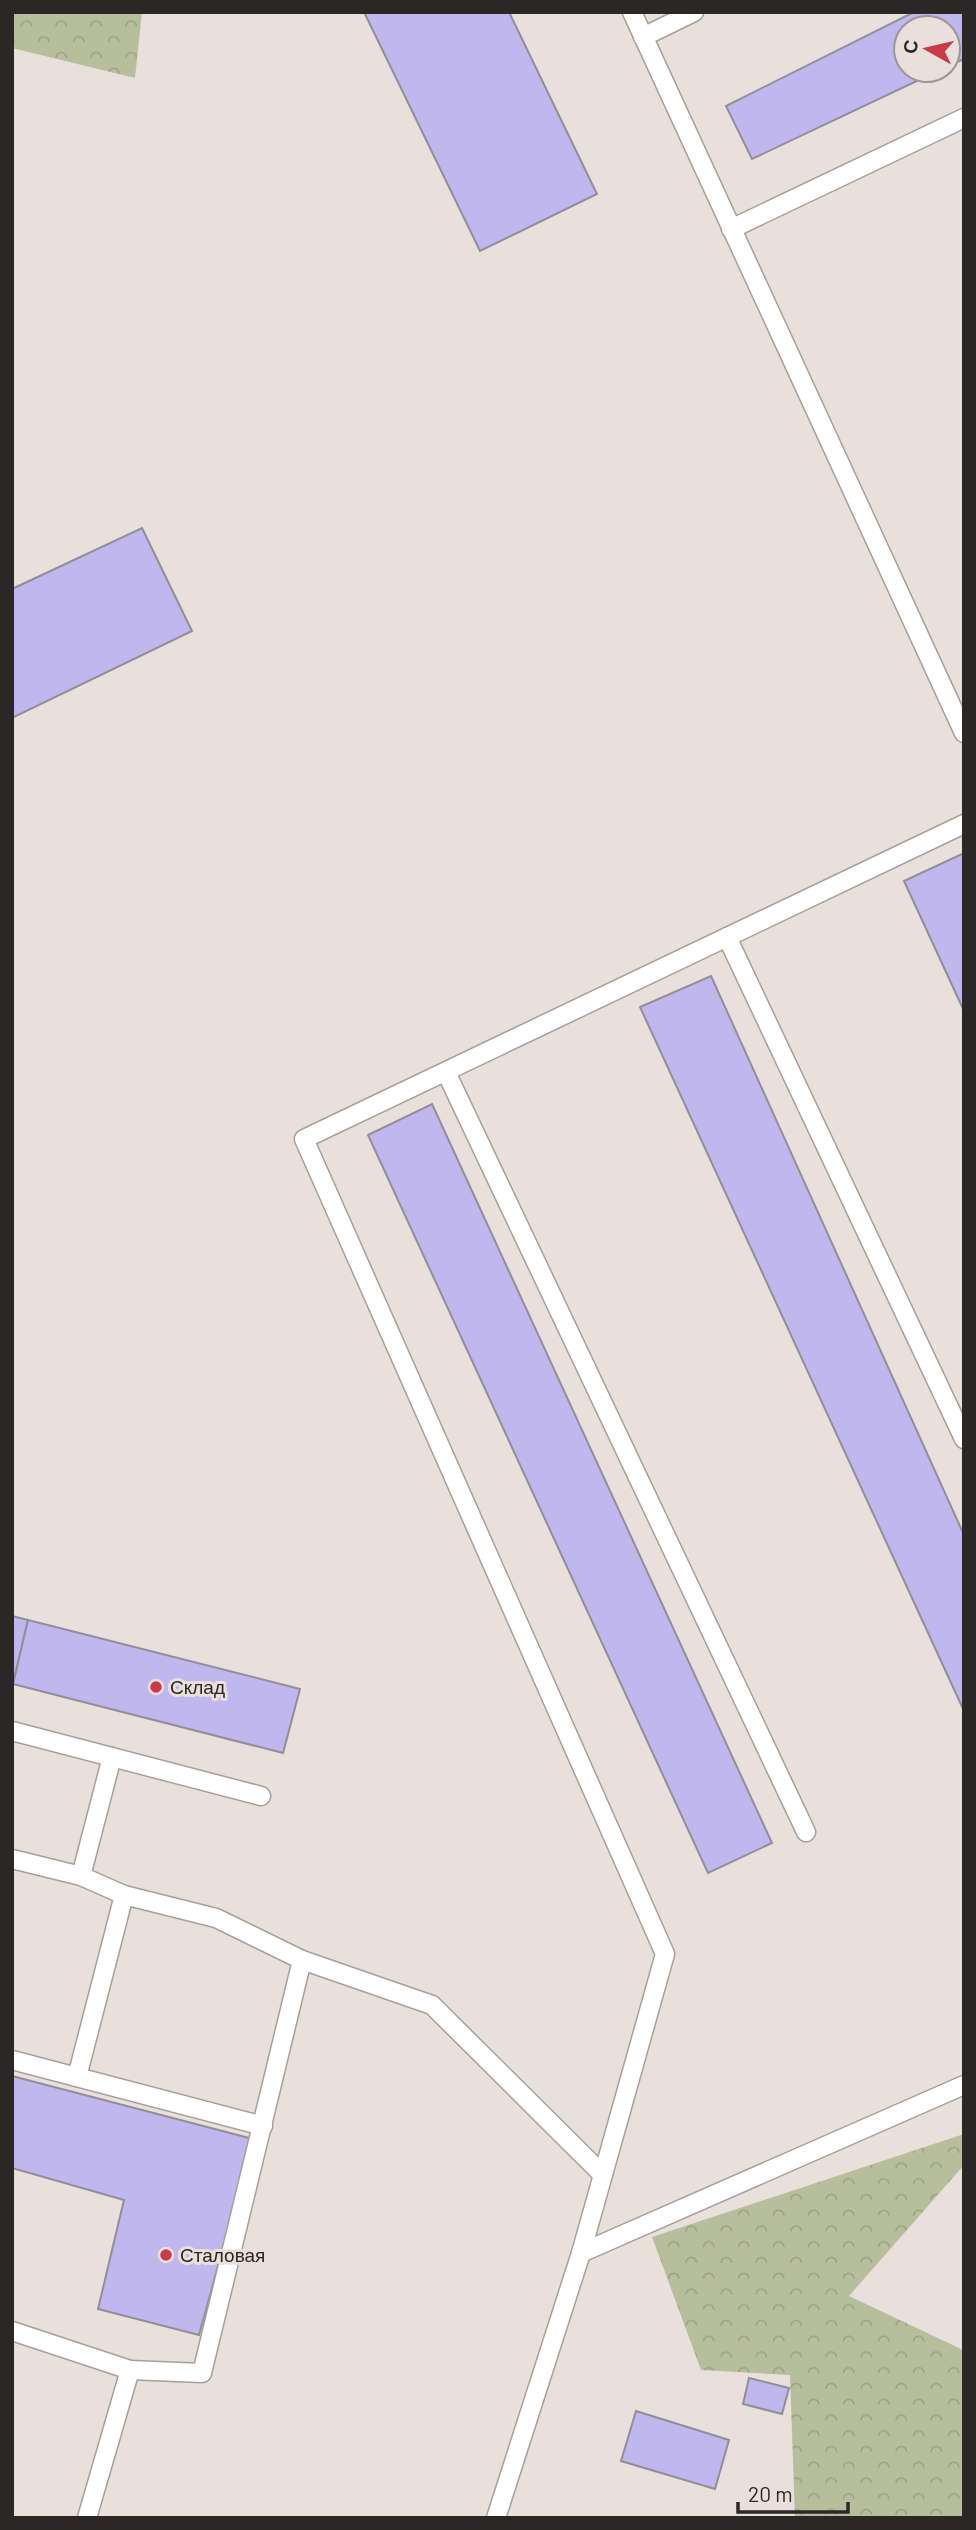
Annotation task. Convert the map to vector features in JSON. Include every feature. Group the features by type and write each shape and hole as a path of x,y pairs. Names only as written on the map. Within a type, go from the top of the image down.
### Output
{"lane":[{"path":"632,12 964,733"},
{"path":"643,37 694,12"},
{"path":"731,229 964,118"},
{"path":"496,2518 582,2253 665,1954 304,1139 964,824"},
{"path":"727,937 964,1439"},
{"path":"446,1072 806,1832"},
{"path":"12,1731 261,1796"},
{"path":"81,1876 112,1758"},
{"path":"12,1859 81,1876 124,1895 216,1918 302,1960 432,2005 603,2175"},
{"path":"77,2077 124,1895"},
{"path":"12,2331 130,2370 202,2373 302,1960"},
{"path":"12,2060 263,2126"},
{"path":"582,2253 964,2085"},
{"path":"87,2518 130,2370"}],"green space":[{"path":"12,12 142,12 135,78 12,48"},
{"path":"964,2134 964,2165 849,2296 964,2352 964,2518 795,2518 790,2375 701,2370 652,2237"}],"building":[{"path":"364,12 509,12 597,194 480,251"},
{"path":"964,12 964,59 962,60 962,14 910,14"},
{"path":"892,23 892,84 910,84 752,159 726,106"},
{"path":"142,528 192,631 12,718 12,589"},
{"path":"964,853 964,1011 904,881"},
{"path":"711,976 964,1535 964,1711 640,1007"},
{"path":"432,1104 772,1843 708,1873 368,1135"},
{"path":"12,1616 28,1620 13,1684 12,1684"},
{"name":"Склад","path":"28,1620 300,1689 283,1753 13,1684"},
{"name":"Сталовая","path":"12,2076 253,2139 199,2335 98,2309 124,2200 12,2168"},
{"path":"749,2378 789,2388 782,2414 743,2404"},
{"path":"636,2411 729,2440 715,2489 621,2461"}],"place":[{"name":"Склад","path":"156,1687"},
{"name":"Сталовая","path":"166,2255"}]}
